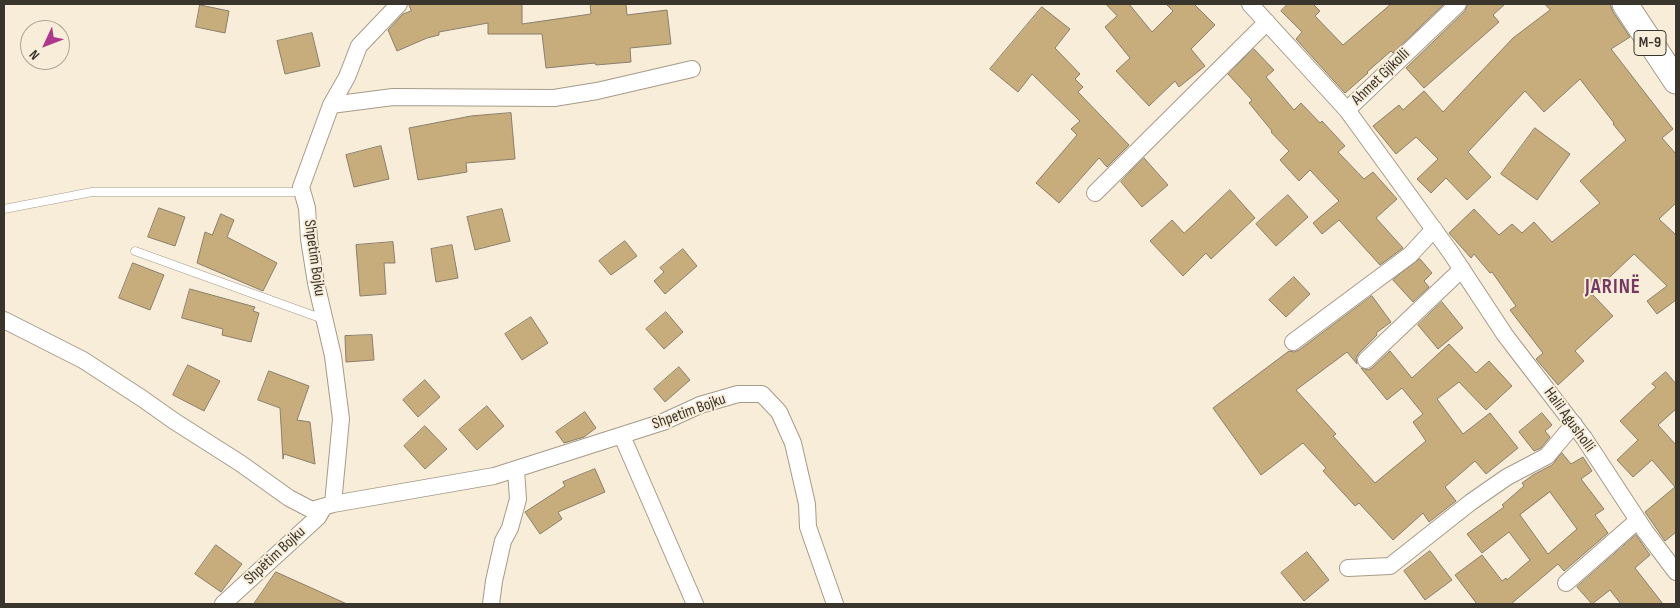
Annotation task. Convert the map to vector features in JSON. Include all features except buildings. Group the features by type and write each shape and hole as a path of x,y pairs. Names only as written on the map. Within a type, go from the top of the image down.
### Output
{"main road":[{"name":"M-9","path":"1625,4 1676,81"}],"street":[{"name":"Shpetim Bojku","path":"328,505 341,419 333,356 316,284 309,239 307,208 301,186 331,105 347,77 359,46 399,4"},
{"name":"Ahmet Gjikolli","path":"1250,4 1346,110 1458,4"},
{"path":"1095,193 1267,22"},
{"path":"331,105 393,97 554,98 597,91 692,69"},
{"name":"Halil Agusholli","path":"1346,110 1434,229 1505,335 1574,424 1638,520 1676,572"},
{"path":"1293,342 1410,254 1434,229"},
{"path":"1366,360 1462,269"},
{"name":"Shpetim Bojku","path":"4,320 83,360 240,463 289,498 312,510 328,505 494,476 622,436 728,397 738,394 762,394 779,412 793,442 807,504 808,527 835,604"},
{"path":"1348,568 1390,566 1471,502 1507,477 1547,456 1574,424"},
{"path":"622,436 695,604"},
{"path":"491,604 503,541 510,528 518,499 516,470"},
{"name":"Shpëtim Bojku","path":"222,604 318,517 328,505"},
{"path":"1566,583 1638,520"}],"lane":[{"path":"4,209 92,192 302,192"},
{"path":"135,251 323,319"}],"district":[{"name":"JARINË","path":"1613,288"}]}
